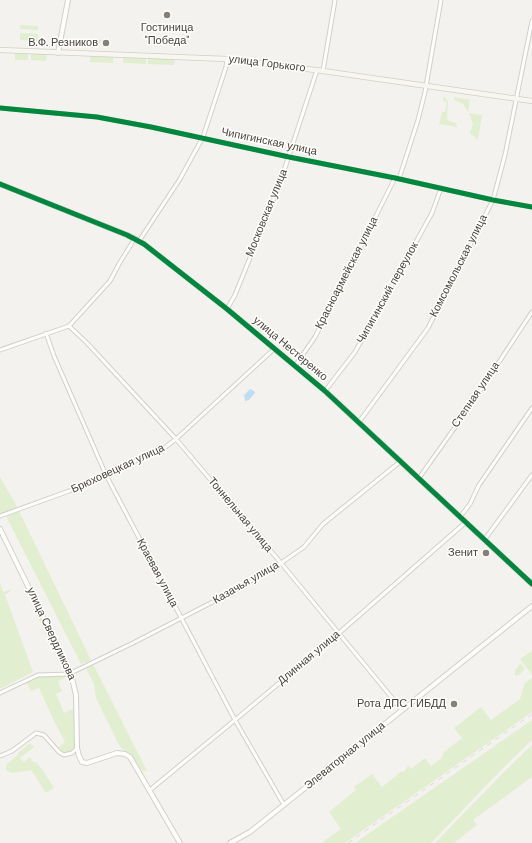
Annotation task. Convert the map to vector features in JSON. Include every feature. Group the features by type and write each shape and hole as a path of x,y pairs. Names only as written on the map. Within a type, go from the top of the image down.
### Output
{"main road":[{"name":"улица Горького","path":"0,50 161,55 227,59 323,70 532,101"}],"street":[{"path":"58,52 68,0"},
{"path":"323,70 335,0"},
{"name":"Красноармейская улица","path":"295,366 315,337 397,178 418,120 426,86 441,0"},
{"name":"Комсомольская улица","path":"359,422 428,328 492,200 506,154 532,21"},
{"path":"0,350 69,326 110,281 119,264 180,179 203,138 226,67 227,59"},
{"name":"Московская улица","path":"227,309 235,295 290,157 317,70"},
{"name":"Чипигинская улица","path":"0,108 97,117 397,178 492,200 532,206"},
{"name":"улица Нестеренко","path":"0,184 137,239 227,309 325,391 532,584"},
{"name":"Чипигинский переулок","path":"325,391 355,352 432,213 441,188"},
{"name":"Степная улица","path":"419,478 468,409 532,312"},
{"name":"Тоннельная улица","path":"69,326 87,343 176,439 281,563 402,710"},
{"name":"Краевая улица","path":"46,333 54,356 106,475 236,720 284,805"},
{"name":"Брюховецкая улица","path":"0,516 69,491 142,458 159,452 176,439 274,348"},
{"path":"460,517 470,504 479,485 532,408"},
{"name":"Казачья улица","path":"71,673 134,643 232,592 281,563 304,546 323,524 401,461"},
{"path":"485,539 532,475"},
{"name":"Длинная улица","path":"150,790 339,633 466,522"},
{"name":"улица Свердликова","path":"0,529 71,673 76,699 77,748"},
{"name":"Элеваторная улица","path":"230,843 244,836 284,805 532,606"},
{"path":"0,693 36,676 71,673"},
{"path":"0,756 9,753 35,733 44,736 62,754 70,754 77,748 82,761 87,763 120,753 128,755 134,761 180,843"}],"green space":[{"path":"20,25 38,26 38,30 20,29"},
{"path":"20,33 38,34 38,41 20,40"},
{"path":"82,39 104,40 104,43 82,42"},
{"path":"15,53 28,53 28,60 15,60"},
{"path":"31,53 47,54 46,61 31,60"},
{"path":"90,56 113,57 113,63 90,62"},
{"path":"123,57 146,58 146,64 123,63"},
{"path":"148,58 175,59 174,65 148,64"},
{"path":"443,97 446,98 448,102 447,119 456,123 457,127 439,124 442,112 445,112 447,102 443,101"},
{"path":"454,97 470,100 468,112 463,104 454,100"},
{"path":"469,113 482,115 478,140 470,133 473,124"},
{"path":"0,477 18,508 0,514"},
{"path":"19,511 91,660 81,664 6,516"},
{"path":"0,582 3,592 13,589 5,595 33,672 0,689"},
{"path":"25,584 57,648 54,649 46,635 24,585"},
{"path":"532,651 532,675 520,659"},
{"path":"93,664 147,771 141,770 133,757 120,747 96,698 94,684 86,668"},
{"path":"520,664 523,665 524,670 519,675 515,676 515,670"},
{"path":"38,677 67,677 58,681 62,691 56,694 64,713 75,708 74,747 72,751 67,753 62,751 59,747 65,742 39,688 31,691 26,682"},
{"path":"532,678 532,712 345,843 321,843 341,829 329,812 356,790 354,787 372,774 382,787 402,771 404,772 408,766 411,769 425,758 431,766 442,758 444,752 462,738 454,728 481,707 491,720 520,699 524,685"},
{"path":"532,720 532,740 431,843 355,843"},
{"path":"30,743 34,747 20,758 24,762 30,757 33,762 36,762 42,769 54,788 46,793 31,770 12,773 6,769 6,765"},
{"path":"532,745 532,777 473,820 477,825 454,843 435,843 504,772"}],"water":[{"path":"250,389 255,393 249,400 245,401 244,395"}],"railway":[{"path":"348,843 532,714"}],"cycle path":[{"path":"0,108 97,117 151,127 532,207"},
{"path":"0,184 127,235 144,244 227,309 325,391 532,584"}],"place":[{"name":"Гостиница \"Победа\"","path":"167,15"},
{"name":"В.Ф. Резников","path":"106,43"},
{"name":"Зенит","path":"486,553"},
{"name":"Рота ДПС ГИБДД","path":"454,704"}]}
